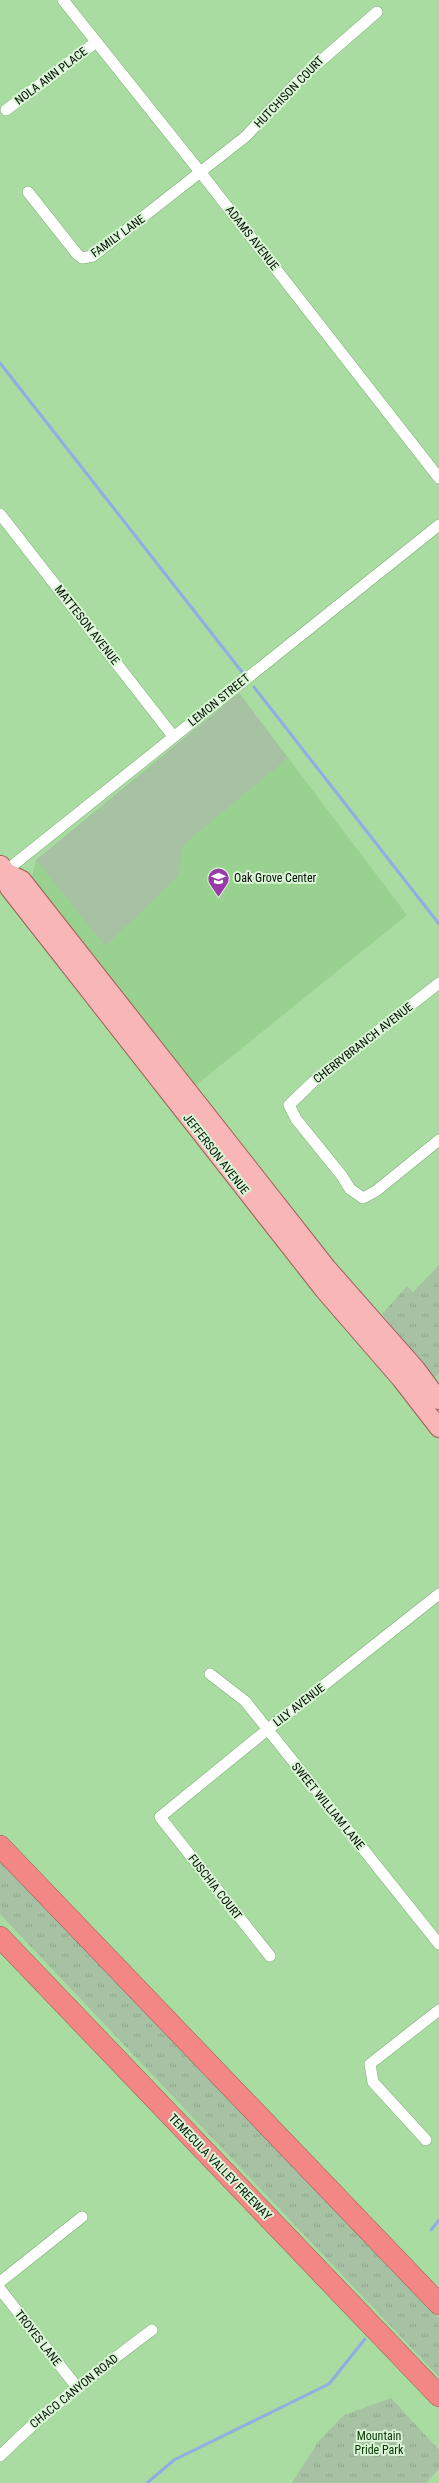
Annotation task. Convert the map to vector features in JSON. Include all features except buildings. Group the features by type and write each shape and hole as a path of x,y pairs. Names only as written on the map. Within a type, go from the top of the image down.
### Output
{"highway":[{"path":"0,1846 439,2304"},
{"name":"TEMECULA VALLEY FREEWAY","path":"0,1937 439,2396"}],"main road":[{"name":"JEFFERSON AVENUE","path":"2,871 9,888 222,1161 324,1290 401,1379 439,1428"},
{"name":"JEFFERSON AVENUE","path":"2,871 22,880 327,1268 416,1369 439,1400"},
{"path":"222,1161 237,1166 303,1249 327,1268"}],"street":[{"name":"ADAMS AVENUE","path":"63,0 201,173 439,478"},
{"name":"HUTCHISON COURT","path":"201,173 246,137 301,78 377,12"},
{"name":"NOLA ANN PLACE","path":"6,110 96,42"},
{"name":"FAMILY LANE","path":"28,192 77,254 88,258 98,254 201,173"},
{"name":"MATTESON AVENUE","path":"0,514 173,736"},
{"name":"LEMON STREET","path":"2,871 439,525"},
{"name":"CHERRYBRANCH AVENUE","path":"439,983 314,1081 289,1105 296,1118 342,1176 350,1189 363,1198 376,1191 439,1140"},
{"name":"LILY AVENUE","path":"160,1817 439,1594"},
{"name":"SWEET WILLIAM LANE","path":"210,1674 245,1701 439,1944"},
{"name":"FUSCHIA COURT","path":"160,1817 270,1956"},
{"path":"426,2140 373,2082 370,2064 439,2010"},
{"path":"0,2282 82,2217"},
{"name":"TROYES LANE","path":"0,2289 76,2386"},
{"name":"CHACO CANYON ROAD","path":"0,2456 31,2425 76,2386 152,2330"}],"shaded area":[{"name":"Oak Grove Center","path":"239,693 407,915 195,1086 31,881 36,860"}],"green space":[{"path":"239,693 288,758 183,845 178,877 105,946 36,860"},
{"path":"439,1265 439,1373 434,1378 382,1314 407,1286 413,1292"},
{"path":"0,1859 240,2112 439,2318 439,2377 0,1914"},
{"name":"Mountain Pride Park","path":"391,2398 439,2450 439,2469 426,2483 292,2483 318,2442 344,2415"}],"waterway":[{"path":"0,363 242,672"},
{"path":"254,687 439,924"},
{"path":"431,2230 439,2220"},
{"path":"147,2483 174,2460 329,2384 365,2339"}],"place":[{"name":"Oak Grove Center","path":"219,898"}]}
